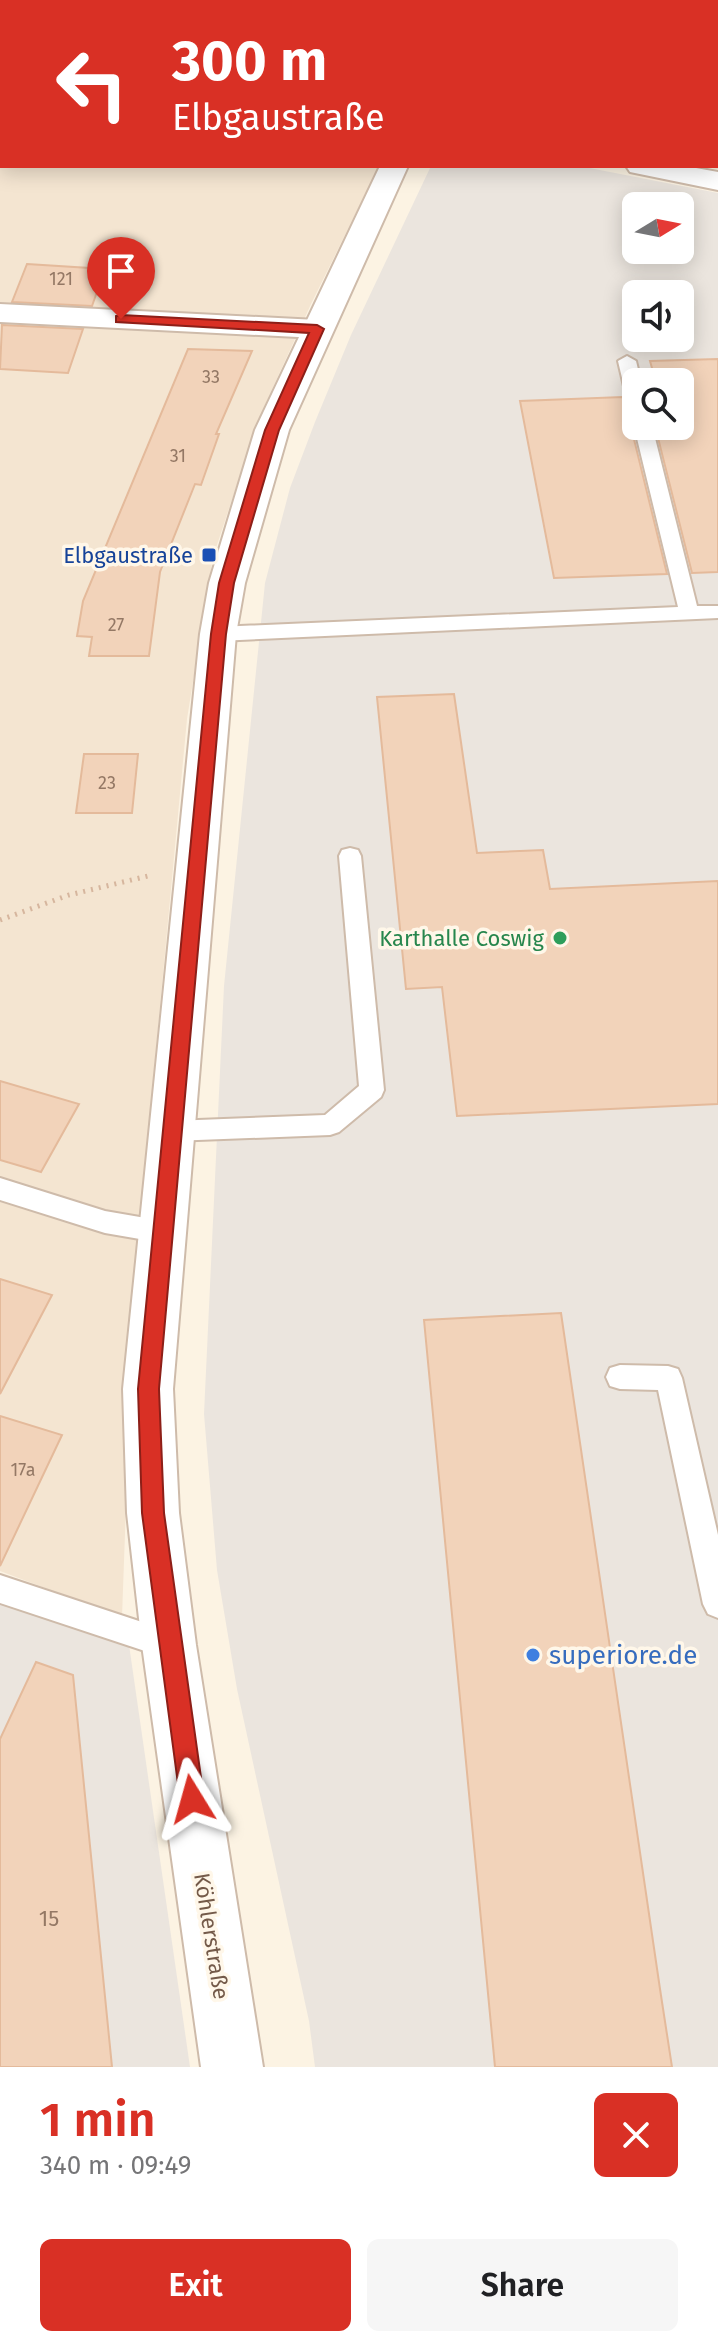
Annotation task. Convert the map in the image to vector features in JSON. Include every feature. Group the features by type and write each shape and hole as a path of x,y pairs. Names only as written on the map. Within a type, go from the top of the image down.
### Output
{"street":[{"name":"Köhlerstraße","path":"232,2067 169,1645 153,1513 148,1389 218,634 227,583 272,430 393,168"},
{"path":"650,168 718,181"},
{"path":"0,313 317,329"}],"lane":[{"path":"627,361 629,368"},
{"path":"646,440 689,613"},
{"path":"218,634 718,612"},
{"path":"172,1131 330,1125 372,1090 350,856"},
{"path":"0,1189 105,1222 163,1232"},
{"path":"620,1377 668,1378 678,1412 718,1604"},
{"path":"0,1589 169,1645"}],"path":[{"path":"0,920 69,895 131,878 196,870"}],"shaded area":[{"path":"0,168 378,168 259,418 213,557 187,719 134,1283 122,1617 0,1571"},
{"path":"430,168 589,168 718,193 718,2067 315,2067 309,2021 237,1689 217,1570 204,1414 224,986 265,583 290,488 351,335"},
{"path":"0,1575 126,1624 190,2067 0,2067"}],"building":[{"path":"27,264 105,269 92,306 12,302"},
{"path":"2,325 83,329 68,373 0,369"},
{"path":"188,349 252,351 216,434 219,434 201,485 195,484 160,572 149,656 89,656 92,637 77,636 83,601"},
{"path":"718,359 718,572 692,573 659,440 694,440 694,368 652,368 650,361"},
{"path":"622,397 622,440 634,440 667,574 554,578 520,401"},
{"name":"Karthalle Coswig","path":"454,694 477,853 543,850 550,889 718,881 718,1104 457,1116 442,987 406,989 377,697"},
{"path":"84,754 138,754 132,813 76,813"},
{"path":"0,1081 79,1104 41,1172 0,1160"},
{"path":"0,1279 52,1295 0,1394"},
{"name":"superiore.de","path":"561,1313 672,2067 495,2067 424,1320"},
{"path":"0,1416 62,1435 0,1566"},
{"path":"36,1662 73,1675 112,2067 0,2067 0,1739"}],"place":[{"name":"Elbgaustraße","path":"209,555"},
{"name":"Karthalle Coswig","path":"560,938"},
{"name":"superiore.de","path":"533,1655"}],"route":[{"path":"121,319 317,329 272,430 227,583 218,634 148,1389 153,1513 192,1799"}]}
